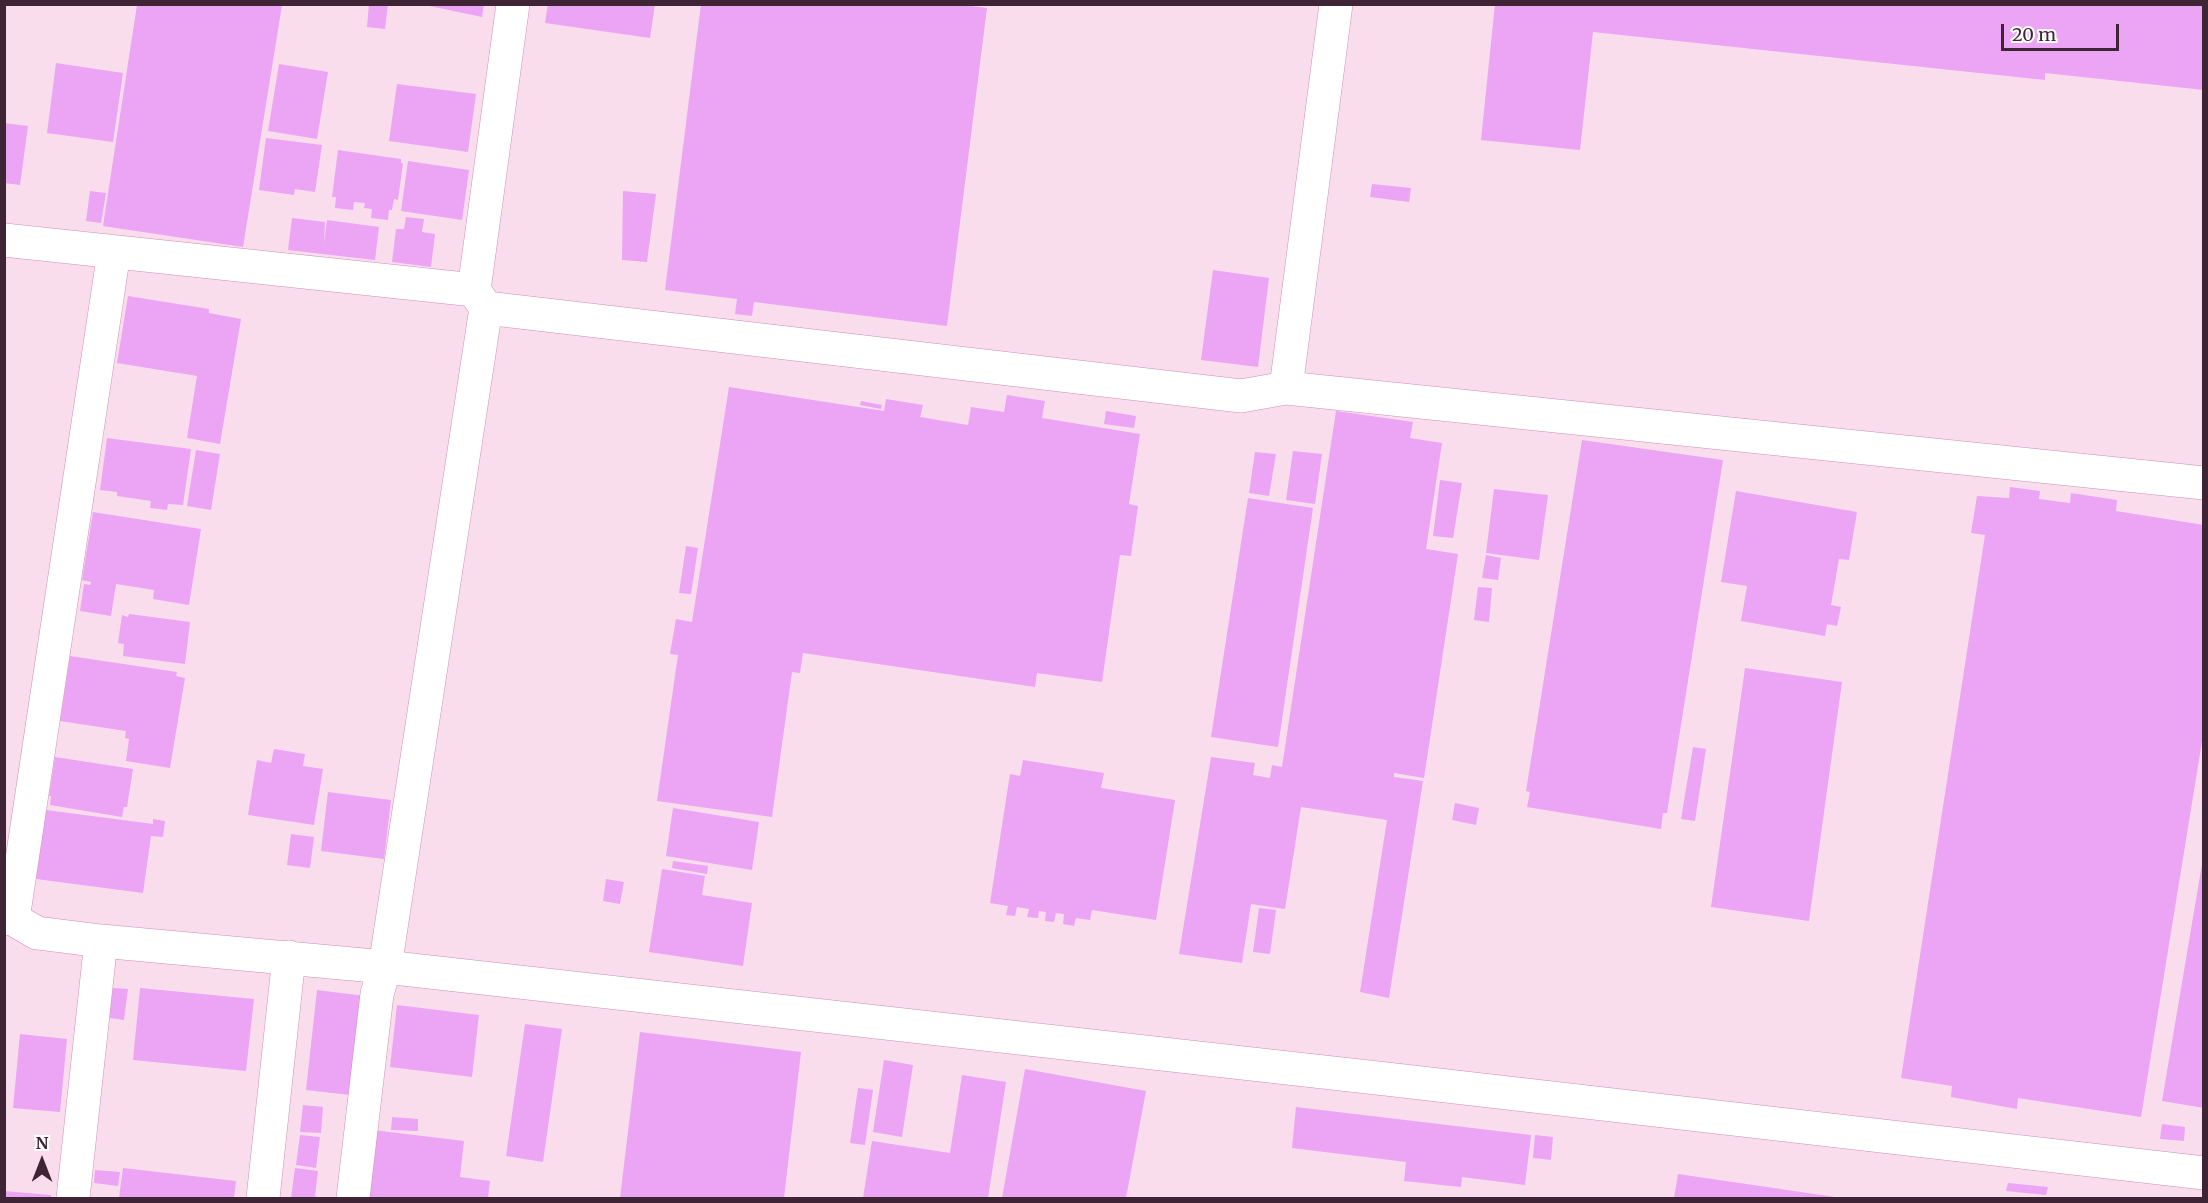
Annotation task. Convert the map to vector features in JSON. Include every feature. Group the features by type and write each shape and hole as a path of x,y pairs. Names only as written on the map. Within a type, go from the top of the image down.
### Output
{"street":[{"path":"353,1198 377,994 385,968 480,299 513,4"},
{"path":"1286,388 1336,4"},
{"path":"4,240 114,252 1241,396 1286,388 2204,483"},
{"path":"114,252 9,918 38,933 101,941 289,957 2204,1173"},
{"path":"73,1198 101,941"},
{"path":"263,1198 289,957"}],"building":[{"path":"369,4 388,4 385,29 367,27"},
{"path":"420,4 484,4 482,17"},
{"path":"548,4 655,4 650,38 545,23"},
{"path":"701,4 956,4 987,8 947,326 754,302 752,316 735,314 737,299 665,290"},
{"path":"1495,4 2204,4 2204,90 2045,73 2045,80 1593,32 1580,150 1481,140"},
{"path":"137,5 282,5 243,247 103,226"},
{"path":"56,63 123,73 113,142 47,133"},
{"path":"279,64 328,72 317,139 268,131"},
{"path":"397,84 476,94 468,152 389,141"},
{"path":"4,123 28,126 20,185 4,183"},
{"path":"266,138 322,145 315,192 295,189 294,195 259,190"},
{"path":"338,150 401,159 403,163 398,200 394,199 388,220 371,218 372,209 364,208 365,203 354,202 353,210 335,208 336,197 332,197"},
{"path":"408,161 469,170 462,220 401,211"},
{"path":"1372,184 1411,188 1409,202 1370,197"},
{"path":"90,191 106,193 101,223 86,221"},
{"path":"623,191 656,194 647,262 622,260"},
{"path":"406,217 424,219 422,232 435,234 431,267 392,262 396,229 404,229"},
{"path":"292,218 325,222 324,243 327,220 379,227 375,260 288,250"},
{"path":"1213,270 1269,278 1258,367 1201,360"},
{"path":"128,296 209,309 209,313 241,319 220,444 187,438 197,376 117,363"},
{"path":"729,387 884,411 886,399 923,405 920,417 968,425 971,407 1004,412 1007,395 1045,401 1042,418 1140,434 1129,504 1138,506 1131,556 1120,555 1102,682 1037,673 1035,687 803,653 800,673 792,672 772,817 657,801 678,655 670,654 676,619 692,622"},
{"path":"861,401 882,405 881,409 860,405"},
{"path":"1106,411 1136,416 1134,428 1104,424"},
{"path":"1336,411 1413,422 1410,438 1442,443 1426,549 1458,554 1424,778 1394,773 1394,777 1423,781 1389,998 1360,992 1387,820 1301,807 1285,909 1251,904 1242,963 1179,954 1211,757 1255,763 1253,775 1270,778 1272,765 1282,767"},
{"path":"107,438 191,449 183,505 168,504 167,510 150,508 151,501 117,496 117,492 100,490"},
{"path":"1582,440 1723,460 1667,813 1663,813 1661,829 1527,807 1530,792 1526,791"},
{"path":"196,450 220,454 211,510 187,506"},
{"path":"1293,451 1322,454 1315,504 1286,500"},
{"path":"1255,452 1276,454 1269,496 1249,493"},
{"path":"1440,480 1462,483 1453,538 1433,536"},
{"path":"2010,487 2040,491 2039,499 2070,503 2071,493 2117,500 2116,511 2204,525 2204,729 2141,1117 2018,1098 2017,1109 1951,1097 1952,1086 1901,1078 1985,535 1971,533 1977,496 2009,498"},
{"path":"1494,489 1548,495 1539,560 1486,553"},
{"path":"1736,491 1857,512 1849,560 1839,559 1831,605 1841,607 1837,626 1827,624 1825,636 1741,621 1747,586 1721,582"},
{"path":"1248,498 1313,508 1278,747 1211,737"},
{"path":"93,512 201,529 189,605 153,599 154,590 116,584 111,616 80,611 84,584 90,585 91,582 82,580"},
{"path":"686,546 698,548 691,594 679,593"},
{"path":"1486,555 1501,558 1498,580 1482,578"},
{"path":"1478,587 1492,588 1489,622 1474,620"},
{"path":"129,614 190,622 185,664 123,656 124,644 118,643 122,615 128,617"},
{"path":"70,656 177,672 176,676 185,678 170,768 126,761 129,739 125,738 126,731 60,721"},
{"path":"1745,668 1842,682 1809,921 1711,907"},
{"path":"1693,747 1706,749 1695,821 1681,819"},
{"path":"274,749 305,754 303,766 323,769 314,825 248,815 257,760 271,763"},
{"path":"55,757 133,769 127,807 124,807 122,817 50,805 51,796 49,796"},
{"path":"1023,760 1104,773 1101,788 1175,800 1156,920 1092,910 1090,920 1076,918 1074,926 1063,924 1064,914 1056,913 1054,922 1045,921 1046,912 1039,911 1038,918 1027,917 1029,909 1017,907 1015,916 1006,915 1008,906 990,903 1010,774 1020,776"},
{"path":"328,792 391,800 384,859 321,851"},
{"path":"1455,803 1479,808 1476,825 1452,820"},
{"path":"673,808 759,822 752,870 666,856"},
{"path":"46,810 153,824 153,819 165,821 163,837 151,836 143,893 36,879"},
{"path":"291,834 314,837 310,868 287,865"},
{"path":"673,861 708,866 707,874 672,868"},
{"path":"2202,864 2204,864 2204,1108 2162,1101"},
{"path":"662,869 705,876 702,895 752,903 743,966 649,952"},
{"path":"606,879 624,882 620,904 603,901"},
{"path":"1259,908 1276,910 1270,954 1253,952"},
{"path":"113,988 128,989 124,1020 109,1018"},
{"path":"140,988 254,999 246,1071 133,1060"},
{"path":"317,990 365,996 350,1095 306,1090"},
{"path":"397,1005 479,1015 472,1077 390,1067"},
{"path":"525,1024 562,1029 543,1162 506,1156"},
{"path":"640,1032 801,1052 784,1198 620,1198"},
{"path":"20,1034 67,1039 60,1112 13,1108"},
{"path":"884,1060 913,1065 902,1137 873,1132"},
{"path":"1025,1069 1146,1091 1126,1198 1002,1198"},
{"path":"962,1075 1006,1082 988,1198 863,1198 872,1141 950,1153"},
{"path":"858,1088 873,1090 865,1145 850,1143"},
{"path":"303,1105 323,1107 321,1133 300,1132"},
{"path":"1296,1107 1531,1135 1525,1185 1462,1177 1461,1187 1404,1181 1406,1162 1292,1148"},
{"path":"392,1117 418,1119 418,1131 391,1130"},
{"path":"2162,1124 2185,1127 2184,1141 2160,1139"},
{"path":"373,1130 464,1141 460,1177 490,1181 488,1198 364,1198"},
{"path":"300,1135 320,1137 316,1168 296,1165"},
{"path":"1535,1135 1553,1137 1551,1160 1533,1158"},
{"path":"123,1168 236,1181 234,1198 119,1198"},
{"path":"295,1168 318,1171 315,1196 319,1198 291,1198"},
{"path":"95,1170 120,1172 118,1186 94,1183"},
{"path":"1678,1174 1835,1197 1835,1198 1674,1198"},
{"path":"2008,1183 2048,1187 2046,1195 2006,1191"},
{"path":"4,1191 51,1195 51,1198 4,1198"}]}
